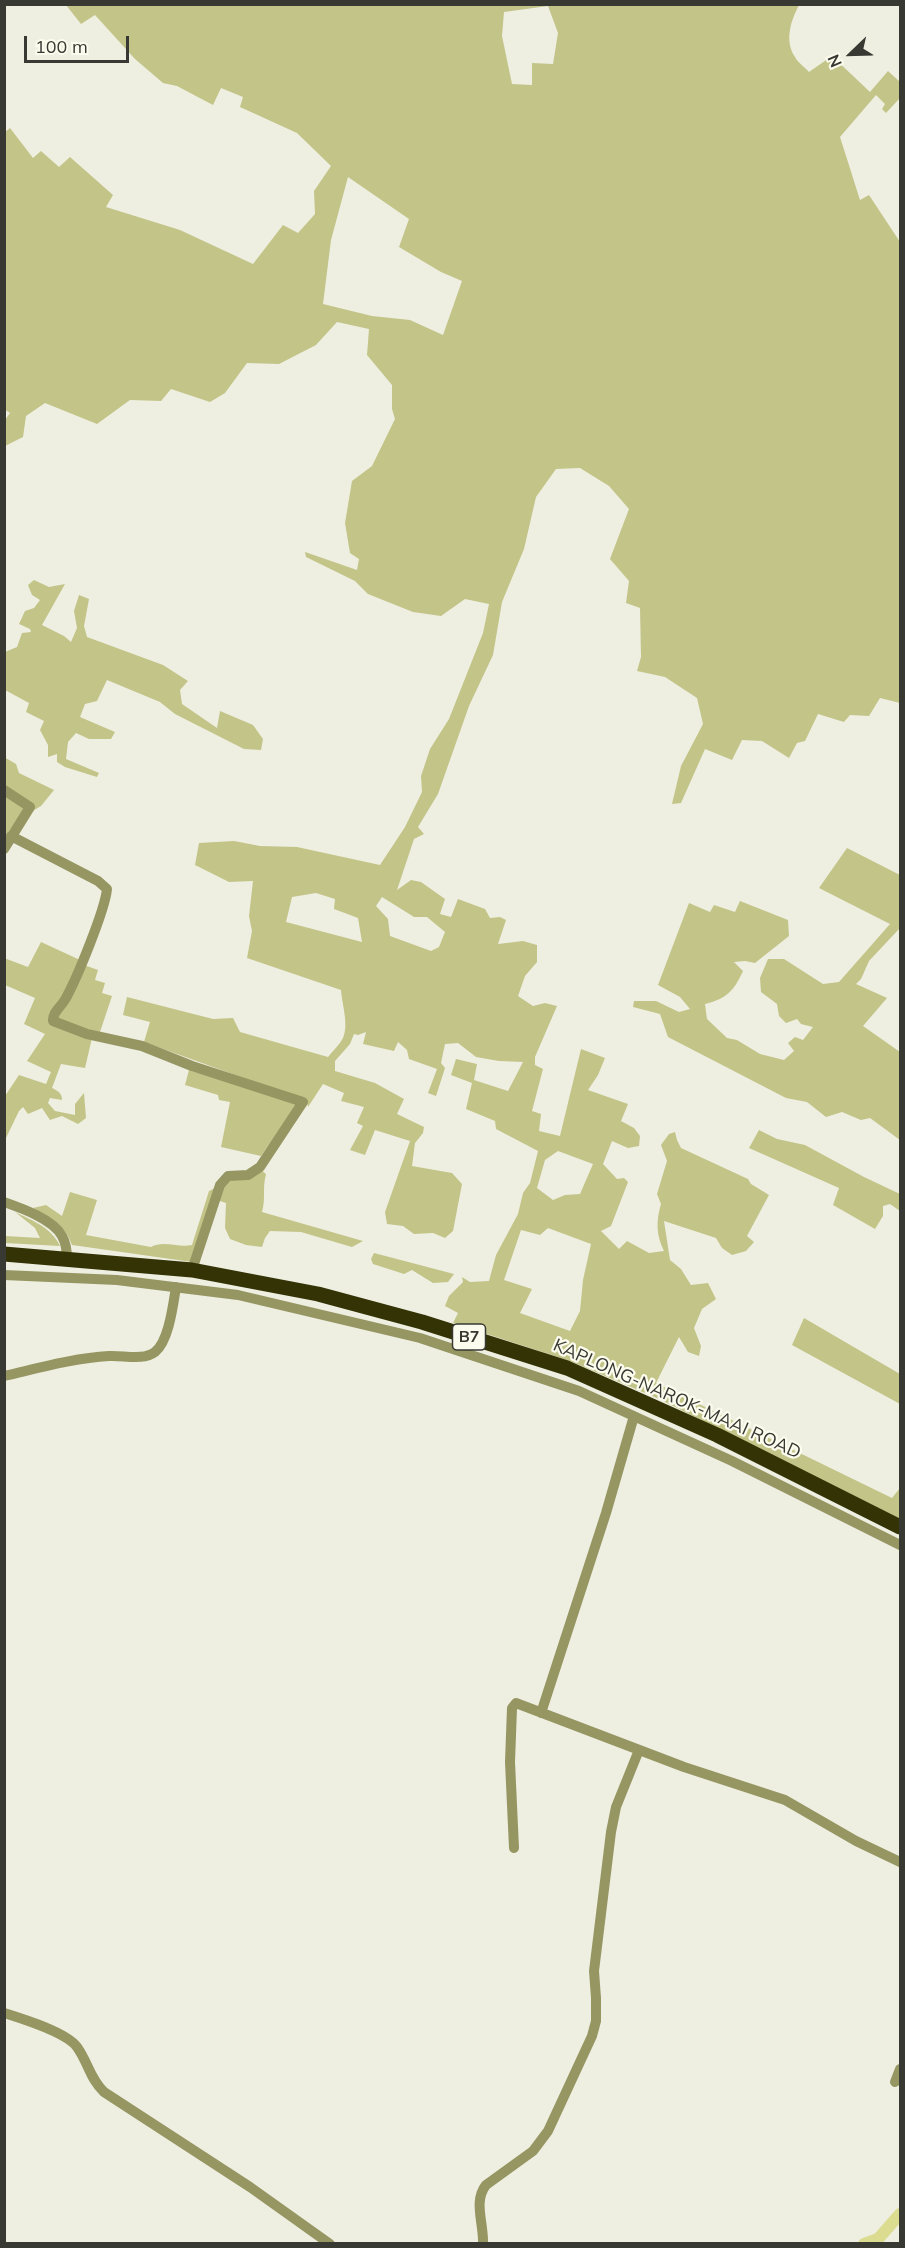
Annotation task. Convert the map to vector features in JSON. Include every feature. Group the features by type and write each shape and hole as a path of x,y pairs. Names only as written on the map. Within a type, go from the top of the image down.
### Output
{"highway":[{"name":"KAPLONG-NAROK-MAAI ROAD","path":"4,1254 192,1270 331,1297 477,1340 567,1368 796,1473 900,1527"}],"street":[{"path":"4,790 30,807 4,849"},
{"path":"11,836 98,881 107,889 77,972 66,998 53,1014 53,1021 87,1034 142,1046 192,1066 303,1102 260,1167 248,1175 228,1176 220,1185 192,1270"},
{"path":"4,1202 33,1213 59,1231 65,1243 67,1259"},
{"path":"4,1275 117,1280 254,1298 420,1338 579,1391 732,1461 900,1545"},
{"path":"4,1376 80,1360 110,1356 143,1356 154,1353 165,1340 176,1287"},
{"path":"329,1316 331,1297"},
{"path":"471,1356 477,1340"},
{"path":"541,1713 615,1483 634,1416"},
{"path":"514,1848 510,1762 513,1705 518,1703 639,1750 784,1800 856,1841 900,1862"},
{"path":"483,2244 481,2192 486,2185 533,2151 548,2131 592,2036 596,2009 594,1971 611,1832 616,1807 639,1750"},
{"path":"4,2013 68,2038 79,2049 90,2075 104,2092 250,2187 330,2244"},
{"path":"895,2082 900,2069"}],"green space":[{"path":"66,5 799,5 791,24 790,44 796,59 809,72 832,56 870,92 888,71 900,82 900,98 886,113 882,109 885,104 876,95 840,137 860,200 869,195 900,242 900,703 880,698 869,716 850,715 844,722 818,714 805,741 797,743 789,758 762,741 742,740 732,760 705,749 681,803 672,804 681,766 703,724 697,698 665,677 637,671 641,657 640,608 626,603 629,581 610,559 629,509 609,486 580,468 556,469 536,497 524,549 502,602 493,655 469,706 438,794 418,827 424,834 414,839 397,890 411,880 421,882 445,899 440,914 451,917 458,899 485,909 490,918 500,917 506,920 498,944 523,941 537,945 537,962 525,976 518,996 533,1006 545,1003 557,1006 535,1057 535,1065 543,1069 532,1111 541,1114 539,1131 560,1136 581,1049 605,1058 588,1090 628,1104 621,1121 634,1128 640,1136 639,1146 628,1148 612,1141 603,1164 617,1179 624,1178 628,1182 611,1226 601,1231 619,1249 627,1241 649,1253 664,1251 658,1234 661,1204 657,1194 667,1161 661,1145 669,1134 675,1132 681,1148 748,1179 751,1184 769,1195 747,1236 754,1242 746,1251 732,1255 722,1248 716,1238 664,1221 670,1260 681,1269 691,1285 708,1283 716,1299 702,1309 694,1328 701,1346 699,1356 688,1352 679,1337 656,1383 892,1498 900,1488 900,1519 659,1399 570,1361 453,1323 458,1313 445,1306 449,1296 463,1282 462,1277 470,1282 489,1281 496,1255 518,1214 523,1193 530,1183 538,1151 496,1129 495,1121 466,1109 472,1083 451,1075 456,1059 477,1064 474,1080 508,1091 523,1062 476,1057 458,1043 445,1044 441,1063 445,1068 436,1096 428,1093 437,1069 409,1059 407,1050 398,1042 394,1051 363,1044 366,1032 354,1034 350,1044 335,1061 335,1071 375,1083 404,1099 397,1114 424,1127 423,1133 415,1143 412,1166 452,1173 462,1184 453,1231 445,1238 433,1233 414,1234 403,1226 387,1224 385,1212 410,1141 375,1130 365,1155 350,1150 363,1126 357,1123 364,1107 341,1101 344,1093 323,1084 308,1107 307,1101 144,1042 150,1022 123,1015 127,997 213,1019 233,1018 240,1032 328,1057 345,1033 341,990 247,958 252,931 249,916 253,881 229,882 195,865 199,843 234,841 260,846 297,847 380,865 405,827 422,792 421,776 430,749 449,719 483,633 489,604 465,599 441,616 413,612 368,594 355,581 306,557 305,552 357,570 359,559 350,553 345,523 352,481 372,466 395,419 392,409 392,385 367,355 369,329 337,322 316,345 279,364 247,363 225,393 210,402 171,389 161,401 130,400 97,424 45,403 26,416 23,437 5,446 5,420 10,413 4,409 4,133 10,128 33,158 41,151 59,167 70,157 113,195 106,207 180,230 253,264 283,225 298,233 315,214 314,191 331,166 297,133 240,107 243,97 221,88 213,105 177,86 163,83 135,59 95,15 81,24","holes":["548,6 558,33 553,64 532,63 532,85 512,84 502,36 504,12","348,177 409,219 399,247 441,272 462,281 443,335 410,320 372,316 323,304 331,240","316,893 335,899 334,909 358,918 362,942 286,922 292,897","382,897 414,917 427,917 445,932 439,947 431,951 390,936 388,919 376,906","558,1151 593,1164 580,1194 565,1195 553,1200 537,1188 545,1160","548,1228 591,1244 583,1280 580,1311 570,1331 520,1313 532,1289 504,1280 521,1230 540,1235"]},
{"path":"34,580 49,587 65,584 42,625 71,642 77,628 74,611 79,595 89,599 84,626 87,637 163,665 188,681 180,690 182,704 217,728 220,711 253,725 263,739 261,750 244,749 175,714 160,702 107,680 97,701 85,704 80,717 115,732 111,739 89,739 76,733 68,742 66,759 99,773 97,777 65,767 57,762 57,754 48,757 48,745 40,730 44,721 26,712 29,703 5,690 5,652 17,647 22,633 31,632 30,629 19,624 25,611 34,608 40,600 32,595 28,585"},
{"path":"4,757 16,764 19,773 54,790 41,806 31,812 5,786"},
{"path":"5,795 25,808 5,840"},
{"path":"847,848 900,875 900,928 869,961 861,979 856,984 887,998 863,1026 900,1052 900,1140 870,1118 861,1120 842,1112 826,1117 807,1102 786,1098 668,1037 660,1014 633,1007 634,1001 656,1001 679,1012 690,1009 680,997 658,985 689,903 710,912 714,905 735,912 740,901 788,920 789,936 755,963 734,962 743,971 728,993 719,1000 705,1004 707,1019 727,1038 737,1040 760,1054 784,1060 794,1051 788,1043 795,1037 803,1040 813,1027 801,1024 797,1019 786,1023 779,1016 777,1004 761,992 760,978 768,959 784,959 823,984 839,982 890,924 819,888"},
{"path":"41,942 80,960 63,997 49,1014 92,1038 85,1068 61,1064 52,1088 59,1092 62,1100 50,1098 48,1103 55,1111 75,1115 75,1104 84,1093 86,1118 78,1124 62,1116 50,1120 42,1108 28,1114 23,1107 5,1140 5,1096 19,1075 46,1084 51,1072 27,1061 45,1034 24,1024 35,998 5,985 4,958 28,967"},
{"path":"84,965 98,970 95,980 105,983 102,993 112,996 100,1032 61,1023 58,1020 58,1015"},
{"path":"189,1070 298,1103 261,1156 221,1147 230,1102 219,1100 218,1095 185,1085"},
{"path":"759,1130 777,1139 805,1145 900,1194 900,1211 890,1204 883,1206 883,1216 875,1229 833,1205 839,1188 749,1148"},
{"path":"261,1170 266,1174 262,1212 363,1241 352,1247 301,1232 270,1231 262,1247 246,1245 230,1239 225,1228 226,1203 217,1200 228,1180"},
{"path":"215,1188 192,1262 72,1245 61,1227 33,1208 46,1205 62,1216 70,1192 97,1200 86,1235 151,1247 160,1244 187,1246 192,1245 209,1191"},
{"path":"15,1212 47,1229 60,1246 5,1243 5,1236 40,1238 35,1228"},
{"path":"374,1253 454,1274 448,1282 433,1283 412,1270 404,1274 373,1264 371,1259"},
{"path":"804,1318 900,1374 900,1404 792,1345"}],"waterway":[{"path":"864,2244 878,2239 900,2214"}]}
